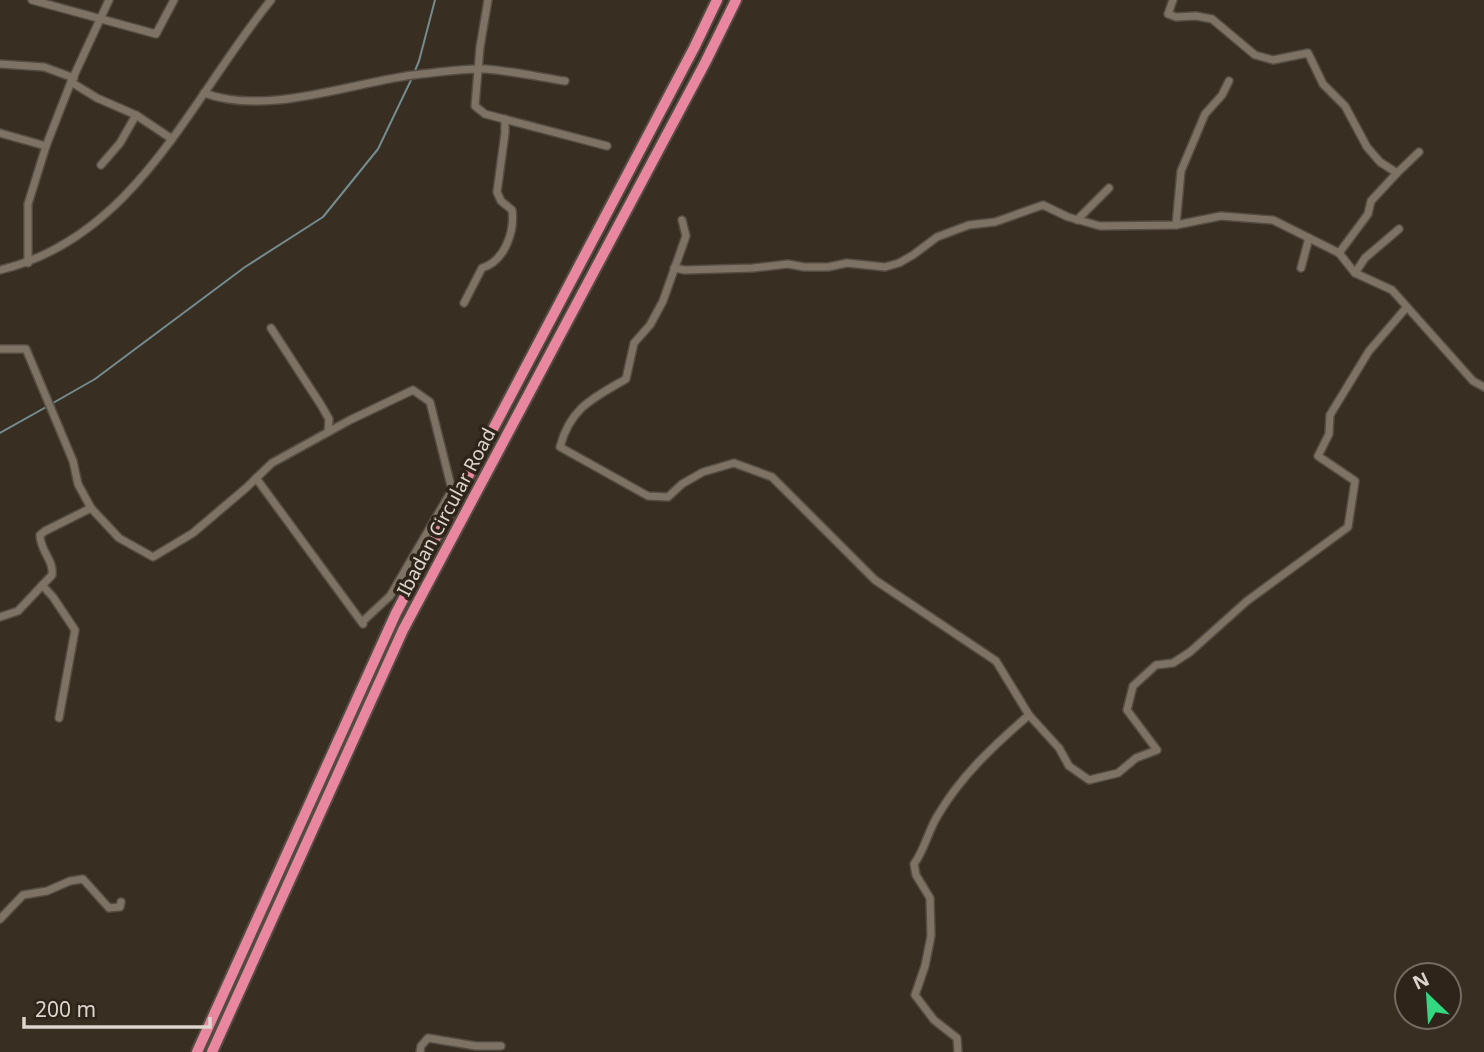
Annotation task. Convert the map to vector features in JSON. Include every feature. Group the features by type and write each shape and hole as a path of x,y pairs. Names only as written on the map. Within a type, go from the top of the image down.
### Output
{"highway":[{"name":"Ibadan Circular Road","path":"197,1052 396,612 717,0"},
{"name":"Ibadan Circular Road","path":"212,1052 403,630 736,0"}],"street":[{"path":"32,0 156,34 174,0"},
{"path":"28,263 28,204 46,146 109,0"},
{"path":"0,270 28,263 53,252 110,212 172,139 247,30 271,0"},
{"path":"488,0 475,106 485,114 607,146"},
{"path":"1173,0 1168,13 1176,17 1196,16 1212,19 1255,55 1273,60 1308,53 1323,84 1345,106 1367,147 1380,162 1397,173"},
{"path":"0,64 44,67 73,80 97,98 136,115 172,139"},
{"path":"204,93 223,100 251,102 311,94 403,76 479,69 565,81"},
{"path":"1176,225 1181,171 1205,114 1222,95 1229,81"},
{"path":"101,165 120,143 136,115"},
{"path":"464,303 482,268 495,263 502,255 514,222 512,210 501,201 497,192 505,119"},
{"path":"0,133 46,146"},
{"path":"1339,253 1367,214 1371,201 1419,152"},
{"path":"1077,220 1109,188"},
{"path":"674,268 753,268 788,264 828,267 847,263 885,267 906,259 937,237 969,225 995,222 1043,205 1077,220 1100,226 1176,225 1221,216 1273,220 1339,253 1355,274 1392,290 1473,381 1484,387"},
{"path":"682,220 686,236 663,301 650,325 634,343 626,379 592,398 575,413 565,428 560,447 648,496 668,496 703,472 734,463 772,477 875,580 996,661 1029,715 1059,748 1069,766 1089,780 1118,773 1136,758 1157,750 1128,710 1133,686 1156,665 1173,663 1190,652 1247,601 1348,527 1355,481 1318,456 1329,434 1330,415 1369,351 1406,308"},
{"path":"1355,274 1365,258 1399,229"},
{"path":"1301,268 1309,238"},
{"path":"271,328 329,419 328,432"},
{"path":"0,349 26,349 73,461 78,484 91,508 119,538 153,557 193,533 272,463 413,390 430,402 452,490 390,596 363,623 256,478"},
{"path":"0,617 18,611 52,575 53,569 40,542 40,535 91,508"},
{"path":"41,585 53,597 75,630 58,718"},
{"path":"958,1052 957,1038 934,1020 915,995 931,936 930,898 916,875 914,864 924,849 936,818 965,776 1029,715"},
{"path":"0,919 23,895 47,891 70,881 83,879 109,908 120,907 121,902"},
{"path":"420,1052 421,1046 428,1038 476,1046 501,1046"}],"waterway":[{"path":"414,73 435,0"},
{"path":"53,403 95,379 245,267 323,217 378,149 412,78"},
{"path":"0,433 48,406"}]}
